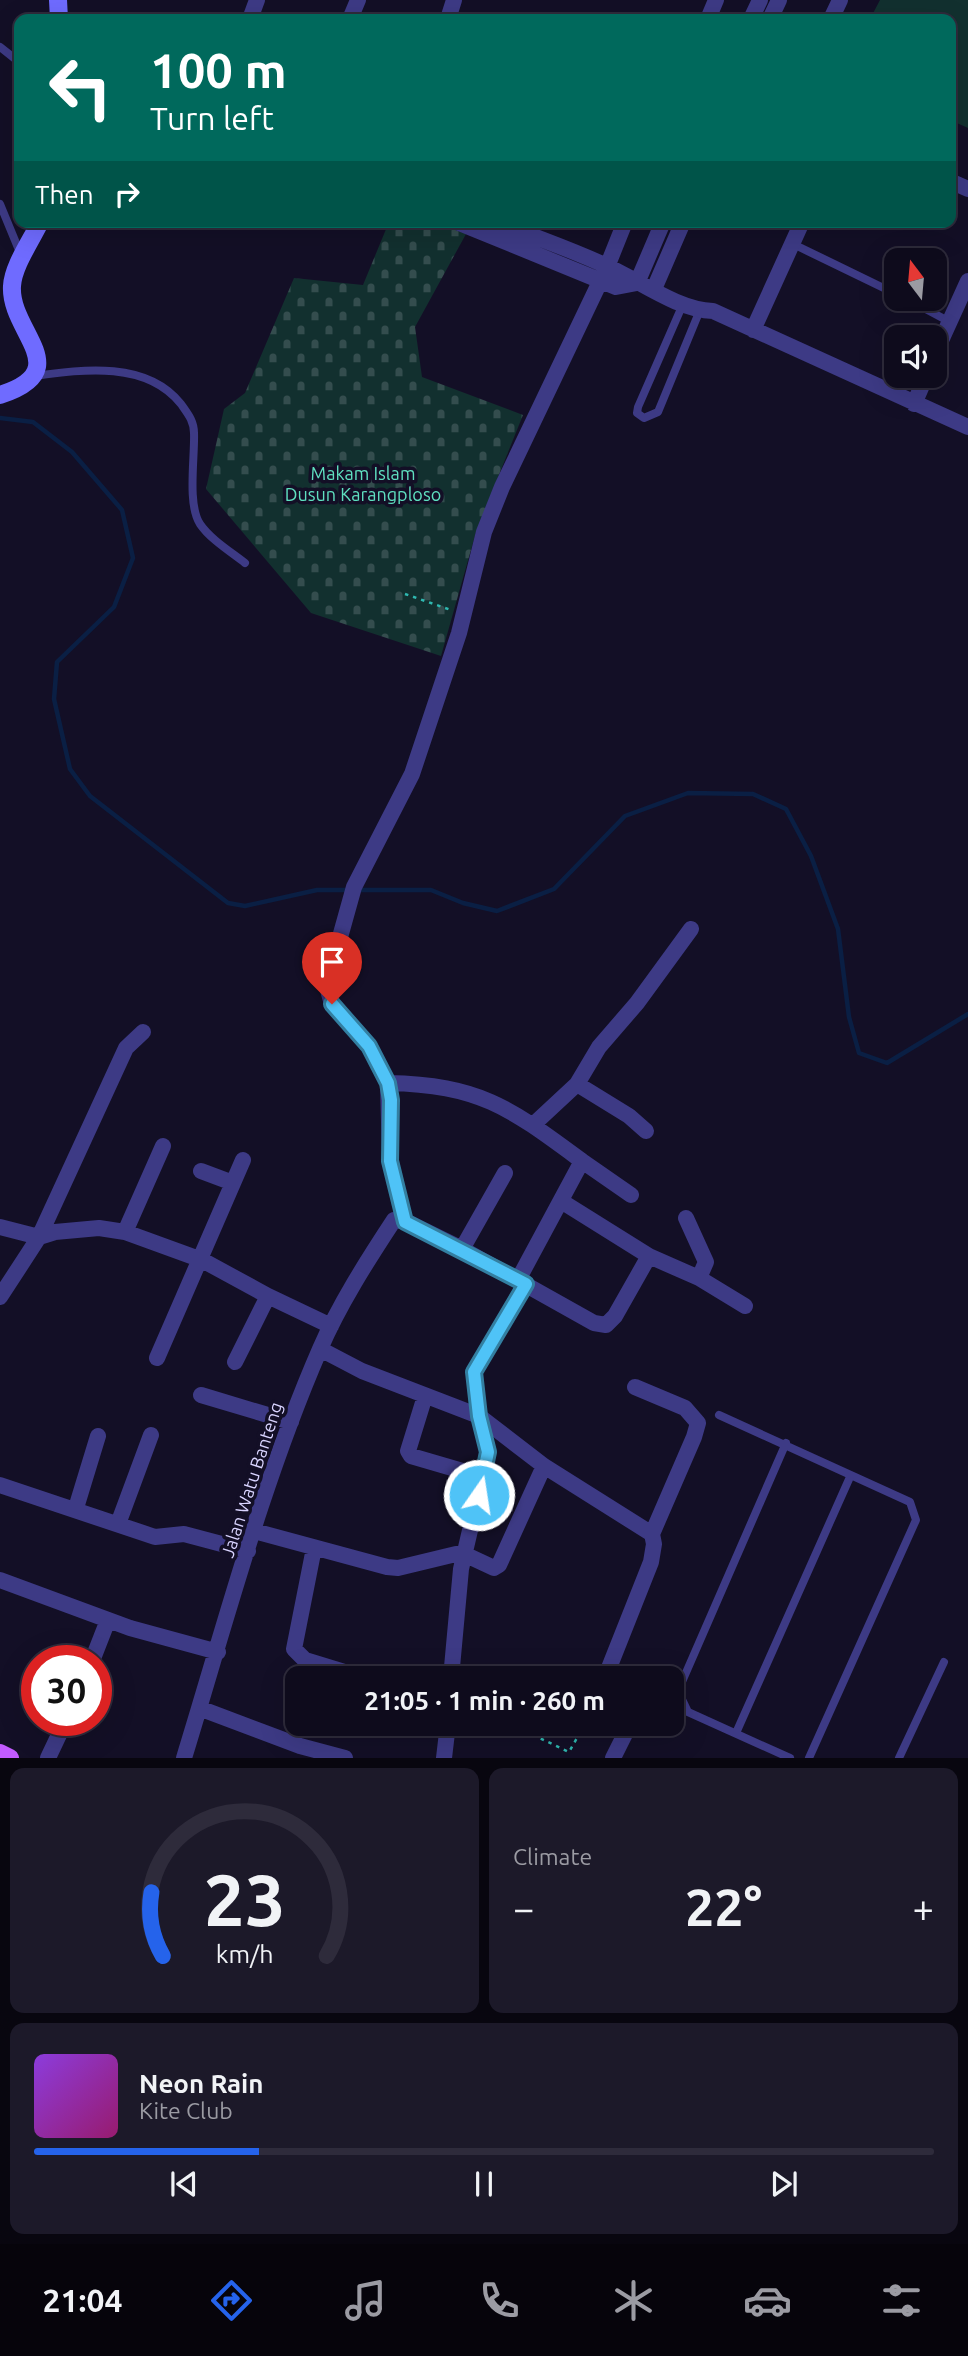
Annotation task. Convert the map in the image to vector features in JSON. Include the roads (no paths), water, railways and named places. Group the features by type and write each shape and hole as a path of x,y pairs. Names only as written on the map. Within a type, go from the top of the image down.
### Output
{"street":[{"path":"0,394 17,389 35,376 38,365 35,348 12,296 12,283 37,228"},
{"path":"474,228 604,273"},
{"path":"510,228 604,273 616,287 637,283 701,310 713,310 968,427"},
{"path":"623,228 604,273 502,487 484,532 464,614 412,774 354,887 347,908 330,973 330,998 335,1010 369,1046 388,1083 391,1100 390,1161 396,1223 462,1249 594,1323 606,1325 615,1316 649,1256"},
{"path":"637,283 660,228"},
{"path":"654,289 680,228"},
{"path":"753,330 800,228"},
{"path":"947,328 968,281"},
{"path":"914,404 921,388"},
{"path":"534,1124 577,1084 599,1047 637,1003 691,929"},
{"path":"0,1297 39,1237 126,1048 143,1032"},
{"path":"388,1083 459,1090 503,1105 534,1124 631,1195"},
{"path":"577,1084 629,1116 646,1131"},
{"path":"125,1232 163,1146"},
{"path":"157,1358 202,1260 243,1160"},
{"path":"452,1666 461,1554 479,1476 488,1452 474,1415 474,1372 582,1161"},
{"path":"201,1171 233,1183"},
{"path":"462,1249 505,1173"},
{"path":"561,1201 649,1256 699,1278 745,1306"},
{"path":"686,1218 706,1262 699,1278"},
{"name":"Jalan Watu Banteng","path":"184,1758 254,1531 291,1422 331,1326 396,1223"},
{"path":"0,1227 39,1237 55,1232 99,1227 125,1232 202,1260 331,1326"},
{"path":"235,1362 268,1296"},
{"path":"320,1349 362,1371 474,1415 544,1466 652,1534"},
{"path":"610,1666 651,1562 652,1534 698,1423 694,1415 685,1408 635,1387"},
{"path":"201,1395 291,1422"},
{"path":"425,1396 408,1451 422,1460 479,1476"},
{"path":"118,1524 150,1435"},
{"path":"76,1508 98,1436"},
{"path":"254,1531 398,1568 461,1554 488,1567 499,1565 544,1466"},
{"path":"0,1485 76,1508 155,1537 184,1534 248,1551"},
{"path":"314,1548 294,1648 305,1660 325,1666"},
{"path":"0,1580 108,1620 218,1652"},
{"path":"98,1645 108,1620"},
{"path":"199,1708 300,1746 345,1758"},
{"path":"48,1758 58,1736"},
{"path":"444,1758 447,1736"},
{"path":"619,1756 625,1736"}],"lane":[{"path":"0,47 14,58"},
{"path":"0,204 22,258"},
{"path":"793,244 884,288"},
{"path":"683,303 638,407 637,413 644,418 657,412 701,310"},
{"path":"931,312 950,322"},
{"path":"35,376 93,370 138,374 172,393 191,417 194,430 194,504 200,524 245,564"},
{"path":"719,1415 786,1443 850,1477 911,1502 916,1520 809,1758"},
{"path":"786,1443 679,1684 679,1697 688,1712 790,1758"},
{"path":"736,1733 850,1477"},
{"path":"899,1758 944,1662"}],"waterway":[{"path":"0,418 33,422 72,452 122,510 133,558 114,607 57,662 54,699 70,769 90,796 228,903 245,906 317,890 431,890 463,903 497,911 554,889 625,816 688,793 753,794 786,809 811,856 838,929 849,1017 859,1053 887,1063 968,1014"}],"park label":[{"name":"Makam Islam Dusun Karangploso","path":"363,484"}]}
